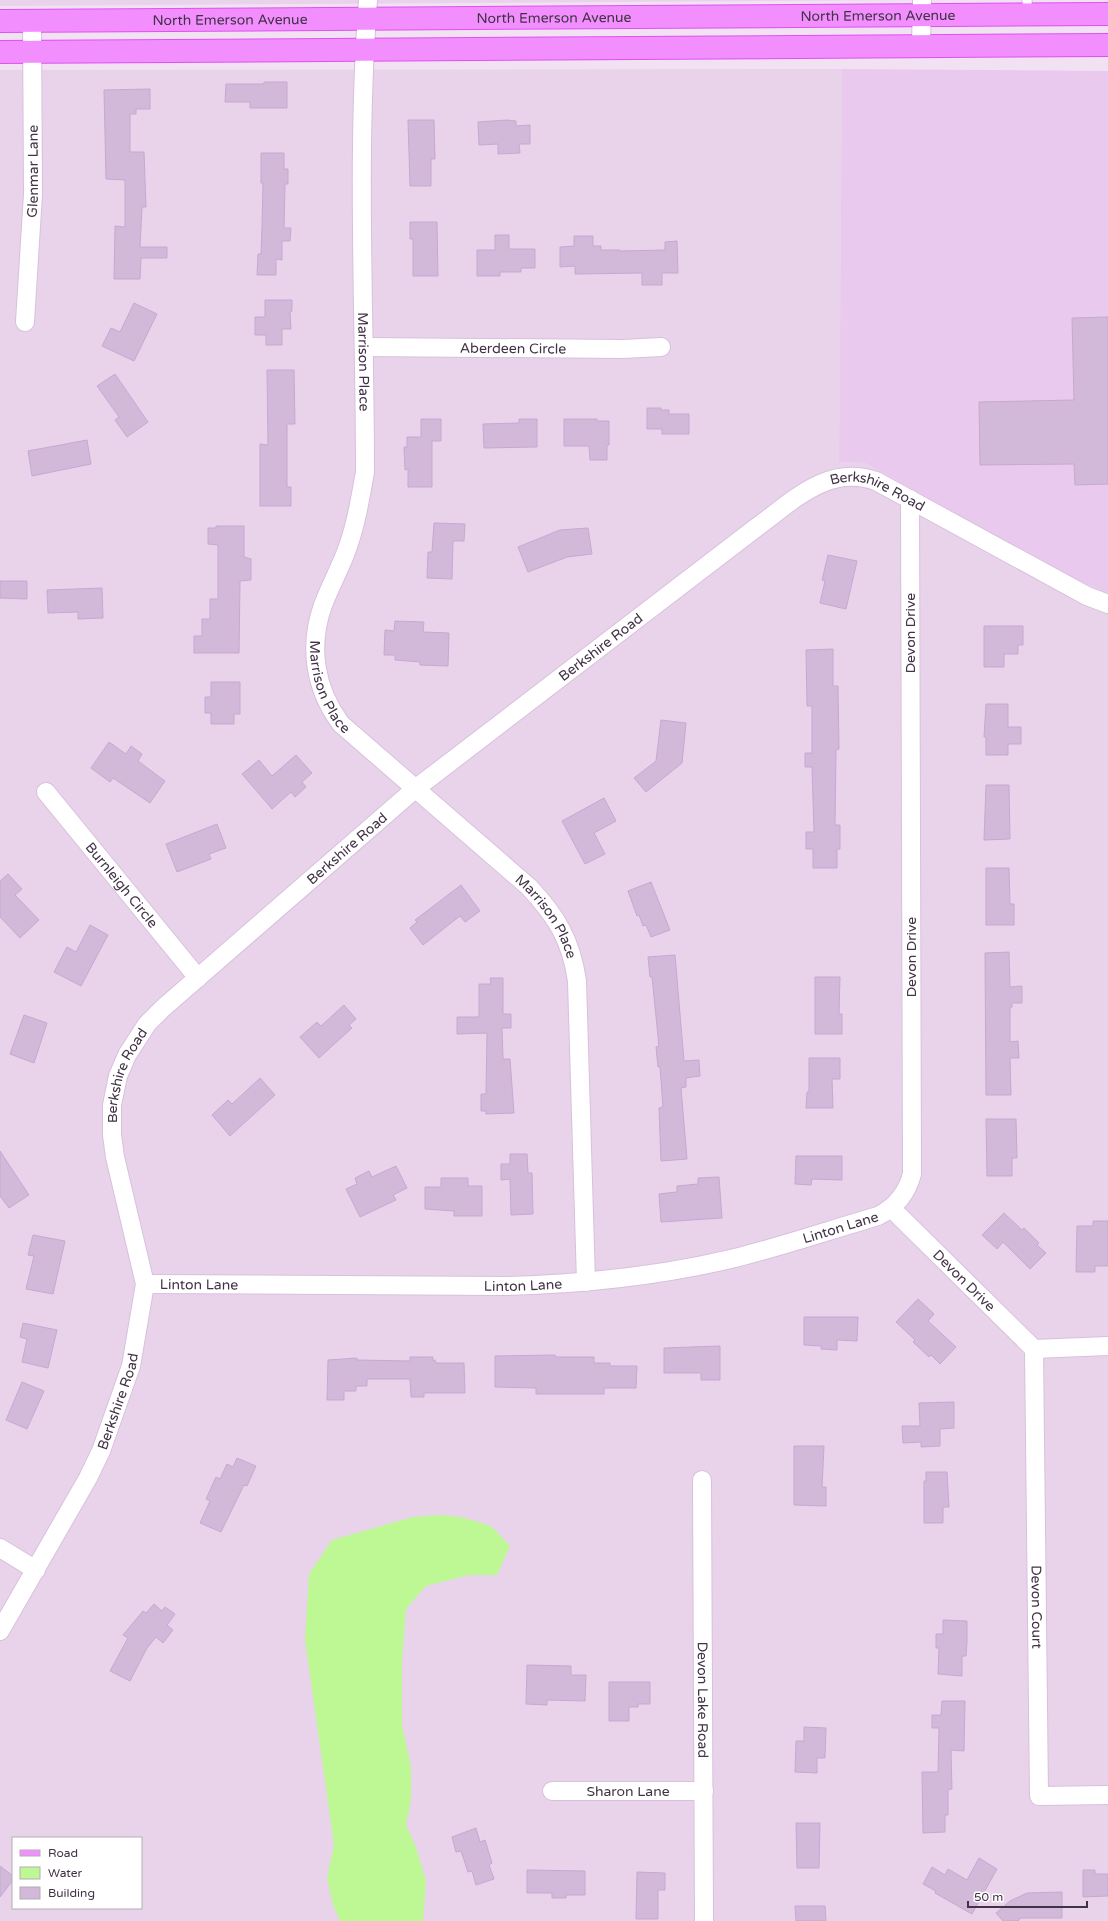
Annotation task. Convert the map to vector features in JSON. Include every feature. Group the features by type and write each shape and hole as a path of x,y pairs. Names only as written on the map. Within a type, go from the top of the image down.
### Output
{"main road":[{"name":"North Emerson Avenue","path":"0,21 368,10 1027,7 1108,14"},
{"name":"North Emerson Avenue","path":"0,52 1108,45"}],"street":[{"path":"921,46 922,8"},
{"name":"Marrison Place","path":"368,10 364,49 362,142 366,449 363,495 358,517 345,554 318,619 314,656 320,686 333,713 341,724 540,898 559,922 572,951 577,981 586,1282"},
{"name":"Glenmar Lane","path":"25,322 33,194 32,21"},
{"name":"Aberdeen Circle","path":"364,347 661,347"},
{"name":"Berkshire Road","path":"0,1631 88,1478 112,1423 131,1366 145,1284 115,1157 112,1135 112,1105 118,1076 134,1042 147,1024 163,1008 415,789 809,489 823,481 838,477 862,476 883,484 1087,596 1108,604"},
{"name":"Devon Drive","path":"910,499 912,1174 900,1200 891,1208 1034,1349"},
{"name":"Burnleigh Circle","path":"46,792 198,978"},
{"name":"Linton Lane","path":"145,1284 506,1286 586,1282 657,1273 736,1258 878,1216 891,1208"},
{"path":"1034,1349 1108,1346"},
{"name":"Devon Court","path":"1034,1349 1039,1796 1108,1795"},
{"name":"Devon Lake Road","path":"702,1480 704,1921"},
{"path":"0,1548 36,1570"},
{"name":"Sharon Lane","path":"552,1791 704,1791"}],"shaded area":[{"path":"0,0 923,0 0,6"},
{"path":"842,69 839,462 865,463 1074,579 1108,593 1108,1921 0,1921 0,70"},
{"path":"842,69 1108,71 1108,593 1074,579 865,463 839,462"}],"water":[{"path":"444,1515 465,1518 491,1526 510,1546 497,1575 469,1575 426,1586 406,1609 402,1662 402,1725 411,1767 411,1800 406,1825 416,1847 426,1881 423,1921 340,1921 333,1905 327,1878 334,1845 305,1640 309,1574 332,1540 413,1517"}],"building":[{"path":"264,82 287,82 287,108 250,108 250,102 225,102 226,84 264,84"},
{"path":"150,89 150,109 136,109 136,114 130,114 130,152 144,152 146,207 142,207 140,247 167,247 167,258 141,258 140,279 114,279 115,226 125,227 125,180 106,179 104,90"},
{"path":"408,120 434,120 435,159 431,159 431,186 410,186"},
{"path":"507,120 516,121 516,126 530,125 530,144 519,144 520,153 498,154 498,144 479,145 478,122"},
{"path":"261,153 284,153 284,169 288,169 288,184 285,184 284,228 291,228 290,241 282,241 282,260 276,259 276,275 257,275 258,254 261,254 262,227 263,183 261,183"},
{"path":"410,222 437,222 438,276 413,276 413,239 410,239"},
{"path":"495,235 509,235 509,249 535,249 535,268 521,268 521,272 500,272 500,276 477,276 477,250 495,250"},
{"path":"574,236 593,236 593,246 601,246 601,250 620,251 665,250 665,242 677,241 678,273 662,273 662,285 642,285 642,273 575,274 575,266 560,267 560,247 574,246"},
{"path":"265,300 292,300 292,311 290,312 291,329 282,329 282,345 266,345 266,335 255,335 255,317 265,317"},
{"path":"134,303 157,314 134,361 102,346 111,328 120,332"},
{"path":"1108,317 1108,484 1075,485 1074,464 980,465 979,402 1074,400 1072,318"},
{"path":"267,370 294,370 295,424 287,424 287,487 291,487 291,506 260,506 260,444 268,445"},
{"path":"115,374 148,422 127,437 115,420 119,417 97,386"},
{"path":"647,408 661,408 661,410 669,410 669,414 689,414 689,434 662,434 662,429 647,429"},
{"path":"421,419 441,419 441,441 432,441 432,487 408,487 408,469 405,470 404,447 407,447 407,437 421,437"},
{"path":"519,419 537,419 537,447 484,448 483,424 519,423"},
{"path":"564,419 597,419 597,421 609,421 609,445 607,445 607,460 590,460 589,446 564,446"},
{"path":"87,440 91,464 32,476 28,451"},
{"path":"434,523 465,524 464,541 453,541 452,579 427,578 428,552 432,552"},
{"path":"216,526 244,526 244,557 251,559 251,580 240,581 239,653 194,653 194,636 202,636 202,619 210,619 210,599 218,599 218,545 208,544 208,528 216,528"},
{"path":"588,528 592,554 567,557 528,572 518,547 560,530"},
{"path":"828,555 857,561 846,609 820,603 825,581 822,580"},
{"path":"0,581 27,581 27,599 0,598"},
{"path":"102,588 103,618 78,619 78,612 48,613 47,590"},
{"path":"395,621 424,622 423,632 449,633 448,666 420,665 420,662 395,660 395,655 384,655 385,630 394,631"},
{"path":"984,626 1023,626 1023,645 1018,645 1018,654 1004,654 1004,667 984,667"},
{"path":"833,649 833,686 838,686 839,749 836,750 835,825 840,825 840,849 837,849 837,868 813,868 813,849 806,849 806,832 814,832 812,767 805,767 805,753 812,753 812,706 807,706 806,650"},
{"path":"211,682 240,682 240,714 234,714 234,724 211,724 211,713 205,713 205,697 211,697"},
{"path":"986,704 1008,704 1008,727 1021,727 1021,744 1008,744 1008,755 986,755 986,737 984,737"},
{"path":"661,720 686,723 682,763 646,792 634,778 656,761"},
{"path":"109,742 126,754 131,746 142,754 138,761 165,781 150,803 113,778 110,782 91,768"},
{"path":"296,755 312,773 302,782 306,787 295,797 291,792 272,809 242,774 259,760 272,776"},
{"path":"986,785 1009,785 1010,839 984,840"},
{"path":"604,798 616,821 594,833 605,854 585,864 562,821"},
{"path":"217,824 226,848 209,854 211,859 177,872 166,844"},
{"path":"986,868 1009,868 1010,904 1014,904 1014,925 986,925"},
{"path":"8,874 22,889 15,895 39,920 20,938 0,917 0,881"},
{"path":"651,882 670,930 651,937 646,925 643,926 639,915 637,916 628,891"},
{"path":"461,885 480,911 465,922 460,916 423,945 410,928 417,922 415,920"},
{"path":"90,925 108,935 81,986 54,972 67,947 76,952"},
{"path":"1009,952 1010,987 1022,986 1022,1003 1012,1003 1012,1007 1010,1008 1010,1042 1018,1041 1019,1058 1010,1058 1011,1095 986,1095 985,953"},
{"path":"675,955 684,1061 699,1060 700,1076 686,1078 686,1087 681,1088 687,1159 661,1161 659,1108 663,1107 660,1067 658,1067 656,1047 659,1046 652,977 650,977 648,957"},
{"path":"815,977 840,977 839,1014 842,1014 842,1034 815,1034"},
{"path":"490,978 503,978 503,1014 511,1014 511,1028 502,1028 503,1059 510,1059 514,1113 486,1114 486,1111 481,1111 481,1094 486,1094 487,1033 457,1034 457,1017 479,1017 479,984 491,984"},
{"path":"344,1005 356,1019 349,1025 352,1028 319,1058 300,1037 317,1022 321,1026"},
{"path":"24,1015 47,1023 34,1063 10,1054"},
{"path":"809,1058 840,1058 840,1079 832,1079 833,1108 806,1108 807,1092 809,1092"},
{"path":"260,1078 275,1095 230,1136 212,1115 228,1100 232,1104"},
{"path":"986,1119 1016,1119 1017,1158 1012,1158 1012,1176 987,1176"},
{"path":"0,1151 29,1195 9,1208 0,1196"},
{"path":"510,1154 527,1154 528,1173 532,1173 533,1214 511,1215 510,1179 501,1180 501,1164 510,1164"},
{"path":"796,1156 842,1156 842,1180 812,1179 811,1185 795,1184"},
{"path":"396,1166 407,1188 393,1195 396,1200 360,1217 346,1189 357,1184 355,1178 369,1171 372,1177"},
{"path":"719,1177 722,1218 661,1222 659,1194 677,1192 677,1186 698,1184 698,1178"},
{"path":"441,1178 468,1178 468,1186 482,1186 482,1216 454,1216 454,1211 425,1209 425,1187 441,1187"},
{"path":"1004,1213 1022,1230 1024,1228 1039,1243 1037,1245 1046,1253 1030,1269 1003,1242 997,1249 982,1235"},
{"path":"1093,1221 1108,1221 1108,1266 1095,1266 1095,1272 1076,1272 1077,1226 1093,1226"},
{"path":"33,1235 65,1241 53,1294 26,1289 34,1256 28,1255"},
{"path":"918,1299 934,1314 928,1321 956,1347 940,1364 931,1355 929,1357 913,1342 915,1340 896,1322"},
{"path":"804,1317 858,1317 857,1341 837,1340 837,1350 821,1349 821,1346 804,1345"},
{"path":"23,1323 57,1330 48,1368 22,1362 27,1339 20,1337"},
{"path":"720,1346 720,1380 701,1380 701,1373 664,1373 664,1348"},
{"path":"555,1355 556,1357 594,1357 594,1363 610,1363 610,1366 637,1366 636,1388 604,1388 604,1394 536,1394 536,1388 495,1387 495,1356"},
{"path":"410,1357 433,1357 432,1360 435,1360 436,1363 464,1363 465,1393 424,1393 424,1397 411,1397 410,1379 367,1379 367,1386 356,1386 356,1391 344,1391 344,1400 327,1400 328,1360 357,1358 357,1360 410,1361"},
{"path":"22,1382 44,1391 27,1429 6,1420"},
{"path":"954,1402 954,1428 940,1429 940,1446 921,1447 921,1442 903,1443 902,1426 920,1426 919,1403"},
{"path":"794,1446 824,1446 822,1487 826,1487 826,1506 794,1505"},
{"path":"237,1458 256,1466 247,1486 244,1485 221,1532 200,1523 210,1501 206,1499 216,1477 220,1479 227,1464 233,1467"},
{"path":"926,1472 947,1472 949,1507 943,1507 943,1523 924,1523 924,1481 926,1481"},
{"path":"154,1604 162,1611 165,1607 175,1614 167,1625 173,1630 163,1643 156,1637 147,1648 130,1681 110,1671 128,1638 123,1635 143,1611 146,1613"},
{"path":"943,1620 967,1621 966,1656 962,1656 962,1676 938,1674 939,1648 936,1648 936,1634 943,1634"},
{"path":"527,1665 571,1666 571,1675 586,1675 585,1701 547,1700 547,1705 526,1704"},
{"path":"609,1682 650,1682 650,1704 638,1704 638,1707 629,1707 629,1721 609,1721"},
{"path":"942,1701 965,1701 964,1751 951,1750 952,1789 948,1790 948,1815 945,1815 945,1832 923,1833 922,1772 938,1772 939,1728 932,1728 932,1715 941,1715"},
{"path":"804,1727 826,1728 825,1758 817,1758 817,1773 795,1772 796,1741 804,1741"},
{"path":"796,1823 820,1823 819,1868 797,1868"},
{"path":"476,1828 480,1842 485,1840 492,1863 489,1865 494,1879 476,1885 472,1871 468,1872 461,1851 456,1852 452,1837"},
{"path":"979,1858 997,1869 972,1914 935,1893 936,1891 923,1884 932,1867 945,1875 948,1869 967,1880"},
{"path":"0,1866 12,1875 12,1881 0,1897"},
{"path":"527,1870 585,1871 585,1895 566,1895 566,1898 552,1898 552,1893 527,1893"},
{"path":"1083,1870 1095,1870 1095,1874 1108,1874 1108,1896 1083,1897"},
{"path":"637,1872 665,1873 665,1890 658,1890 658,1919 636,1919"},
{"path":"1062,1892 1062,1918 1021,1918 1018,1921 1003,1921 996,1913 1010,1901 1027,1893"},
{"path":"795,1906 825,1906 826,1921 796,1921"}]}
